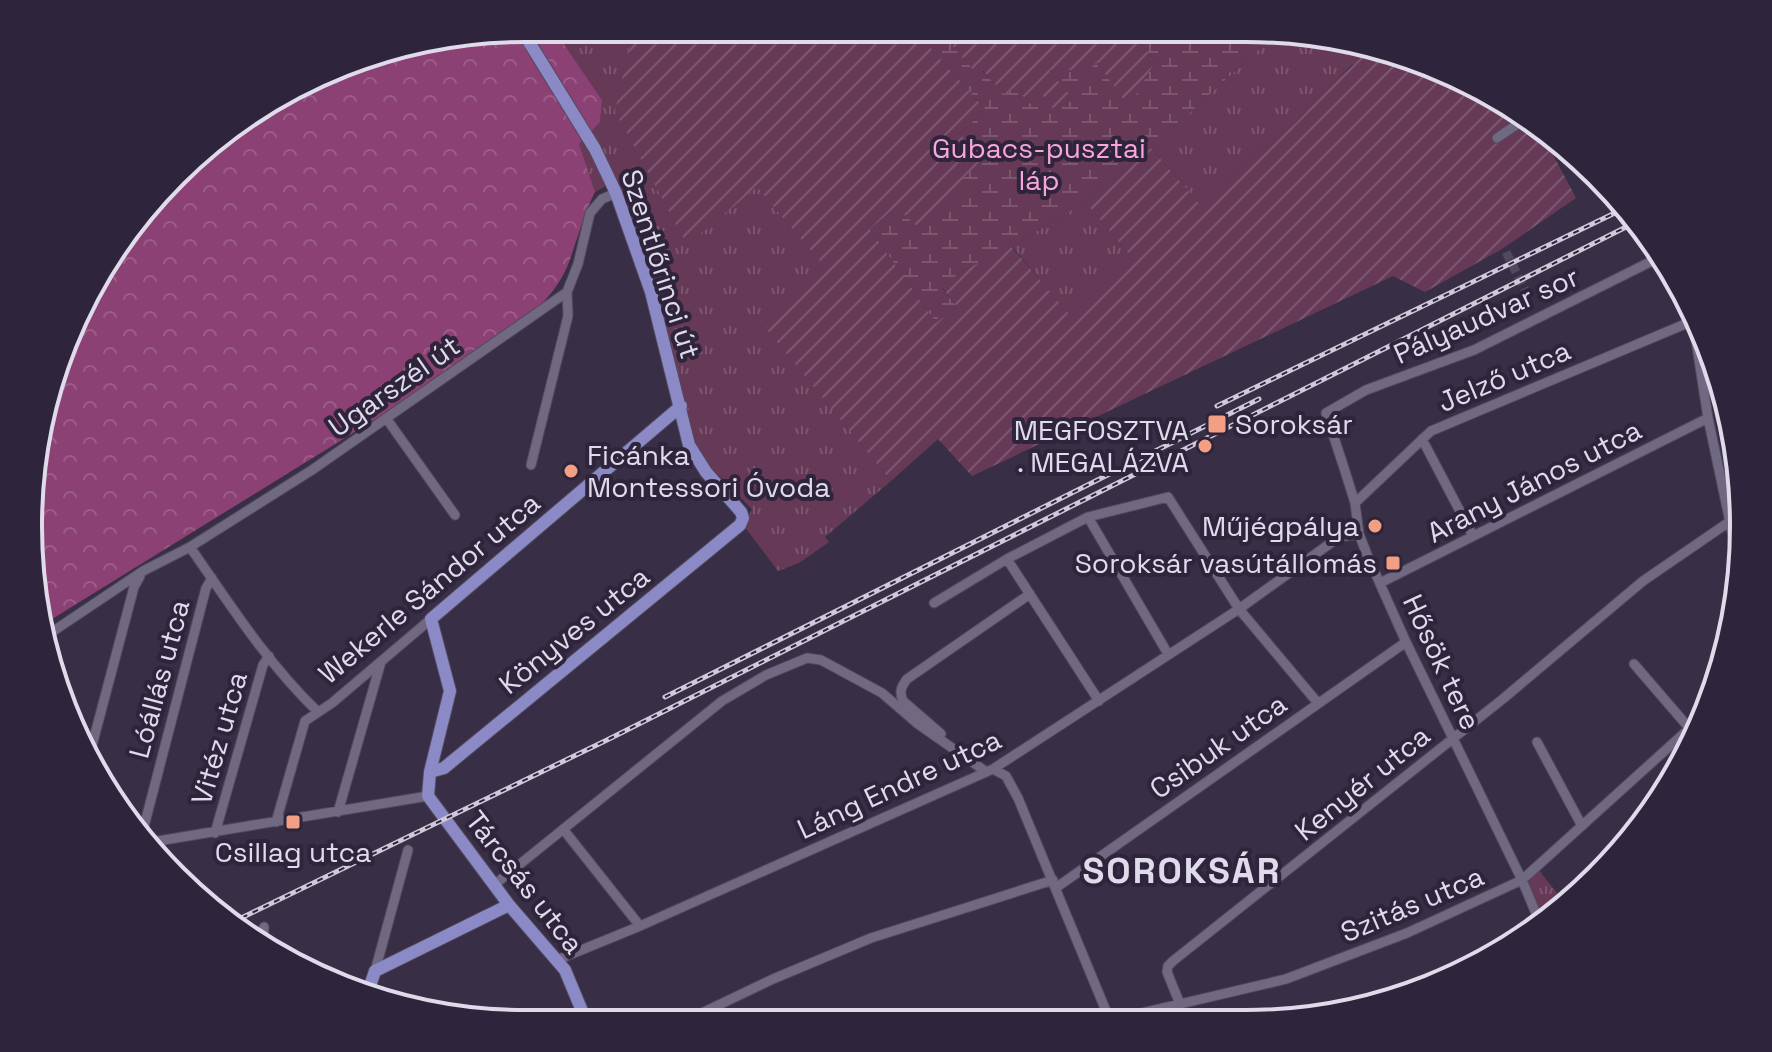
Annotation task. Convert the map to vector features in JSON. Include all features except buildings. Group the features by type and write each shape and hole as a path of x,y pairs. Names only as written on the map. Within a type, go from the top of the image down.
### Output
{"main road":[{"name":"Szentlőrinci út","path":"529,42 595,149 616,193 651,292 689,445 697,460 743,518"},
{"name":"Wekerle Sándor utca","path":"431,619 681,406"},
{"name":"Könyves utca","path":"430,772 444,768 740,525 743,518"},
{"name":"Tárcsás utca","path":"431,619 450,691 430,772 428,796 509,905 565,970 582,1010"},
{"path":"371,984 375,971 509,905"}],"street":[{"path":"1497,138 1516,125"},
{"path":"531,465 568,316 567,292 578,264 590,213 602,199 616,193"},
{"name":"Pályaudvar sor","path":"1326,413 1366,390 1474,350 1651,262"},
{"name":"Ugarszél út","path":"53,631 143,571 190,547 312,470 567,292"},
{"name":"Jelző utca","path":"1355,503 1431,431 1685,324"},
{"path":"1705,374 1708,418 1730,526"},
{"name":"Hősök tere","path":"1326,413 1355,503 1359,534 1406,642 1536,913"},
{"path":"386,418 455,515"},
{"name":"Arany János utca","path":"1380,583 1708,418"},
{"path":"1422,439 1473,536"},
{"path":"934,603 1007,559 1088,517 1168,497 1239,609 1317,702"},
{"path":"1088,517 1168,654"},
{"name":"Kenyér utca","path":"1180,1004 1167,972 1170,964 1453,738 1643,581 1729,522"},
{"name":"Láng Endre utca","path":"557,960 989,770 1239,609 1339,537 1359,534"},
{"path":"190,547 296,691 317,711 305,721 276,822"},
{"path":"1007,559 1099,701"},
{"path":"93,742 134,587 143,571"},
{"name":"Lóállás utca","path":"145,824 206,588 212,578"},
{"path":"949,747 945,737 903,701 900,693 902,686 907,679 1030,594"},
{"name":"Wekerle Sándor utca","path":"317,711 332,703 431,619"},
{"name":"Csibuk utca","path":"708,1010 871,938 1055,884 1406,642"},
{"name":"Vitéz utca","path":"215,833 263,665 269,656"},
{"path":"494,885 734,692 807,658 821,660 882,693 949,747 1006,776 1055,884 1106,1010"},
{"path":"338,812 381,662"},
{"path":"1634,664 1687,725"},
{"name":"Szitás utca","path":"1157,1010 1258,987 1303,973 1407,933 1522,880 1682,735"},
{"path":"1537,742 1582,826"},
{"path":"159,841 428,796"},
{"path":"563,829 640,926"},
{"path":"375,971 408,850"},
{"path":"263,932 264,927"}],"green space":[{"path":"563,42 632,42 688,244 757,186 824,266 761,321 891,481 825,537 829,542 799,563 778,571 744,526 752,509 710,467 694,443 658,295 621,188 616,180 595,192 578,144 600,122 602,100"},
{"path":"563,42 602,100 600,122 579,144 595,192 569,262 554,290 518,326 479,355 51,620 43,558 43,494 58,401 79,341 107,284 162,207 231,142 284,107 341,79 401,58 432,51 494,43"},
{"path":"630,42 929,42 927,44 985,109 960,134 983,159 963,178 968,187 923,232 896,207 870,229 936,323 957,307 941,286 1011,246 1069,314 1134,260 1085,202 1151,148 1199,203 1247,160 1297,122 1353,65 1344,52 1431,79 1515,124 1551,150 1576,198 1502,249 1425,292 1393,276 972,476 938,439 891,481 760,321 824,266 757,187 687,245 615,111"},
{"name":"Gubacs-pusztai láp","path":"949,42 978,74 982,71 1005,94 1015,87 1042,95 1054,107 1074,100 1048,70 1087,70 1097,63 1129,106 1155,62 1140,42 1266,43 1151,148 1085,202 963,271 941,287 957,307 936,323 870,229 896,207 923,231 963,178 960,134 985,109 927,44"},
{"path":"949,42 1140,42 1155,62 1129,107 1097,63 1087,70 1049,70 1074,100 1053,108 1042,95 1030,104 1015,87 1005,95 983,71 978,75"},
{"path":"1266,43 1345,52 1353,64 1297,122 1247,160 1199,203 1151,148"},
{"path":"1085,202 1134,260 1069,315 1012,246"},
{"path":"1538,869 1559,895 1539,912 1527,878"}],"tunnel":[{"path":"1506,252 1526,292"}],"railway":[{"path":"1217,406 1615,213"},
{"path":"242,918 609,739 1626,227"},
{"path":"665,697 1259,399"}],"place":[{"name":"Soroksár","path":"1217,424"},
{"name":"MEGFOSZTVA . MEGALÁZVA","path":"1205,446"},
{"name":"Ficánka Montessori Óvoda","path":"571,471"},
{"name":"Műjégpálya","path":"1375,526"},
{"name":"Soroksár vasútállomás","path":"1393,563"},
{"name":"Csillag utca","path":"293,822"}],"district":[{"name":"SOROKSÁR","path":"1182,871"}]}
